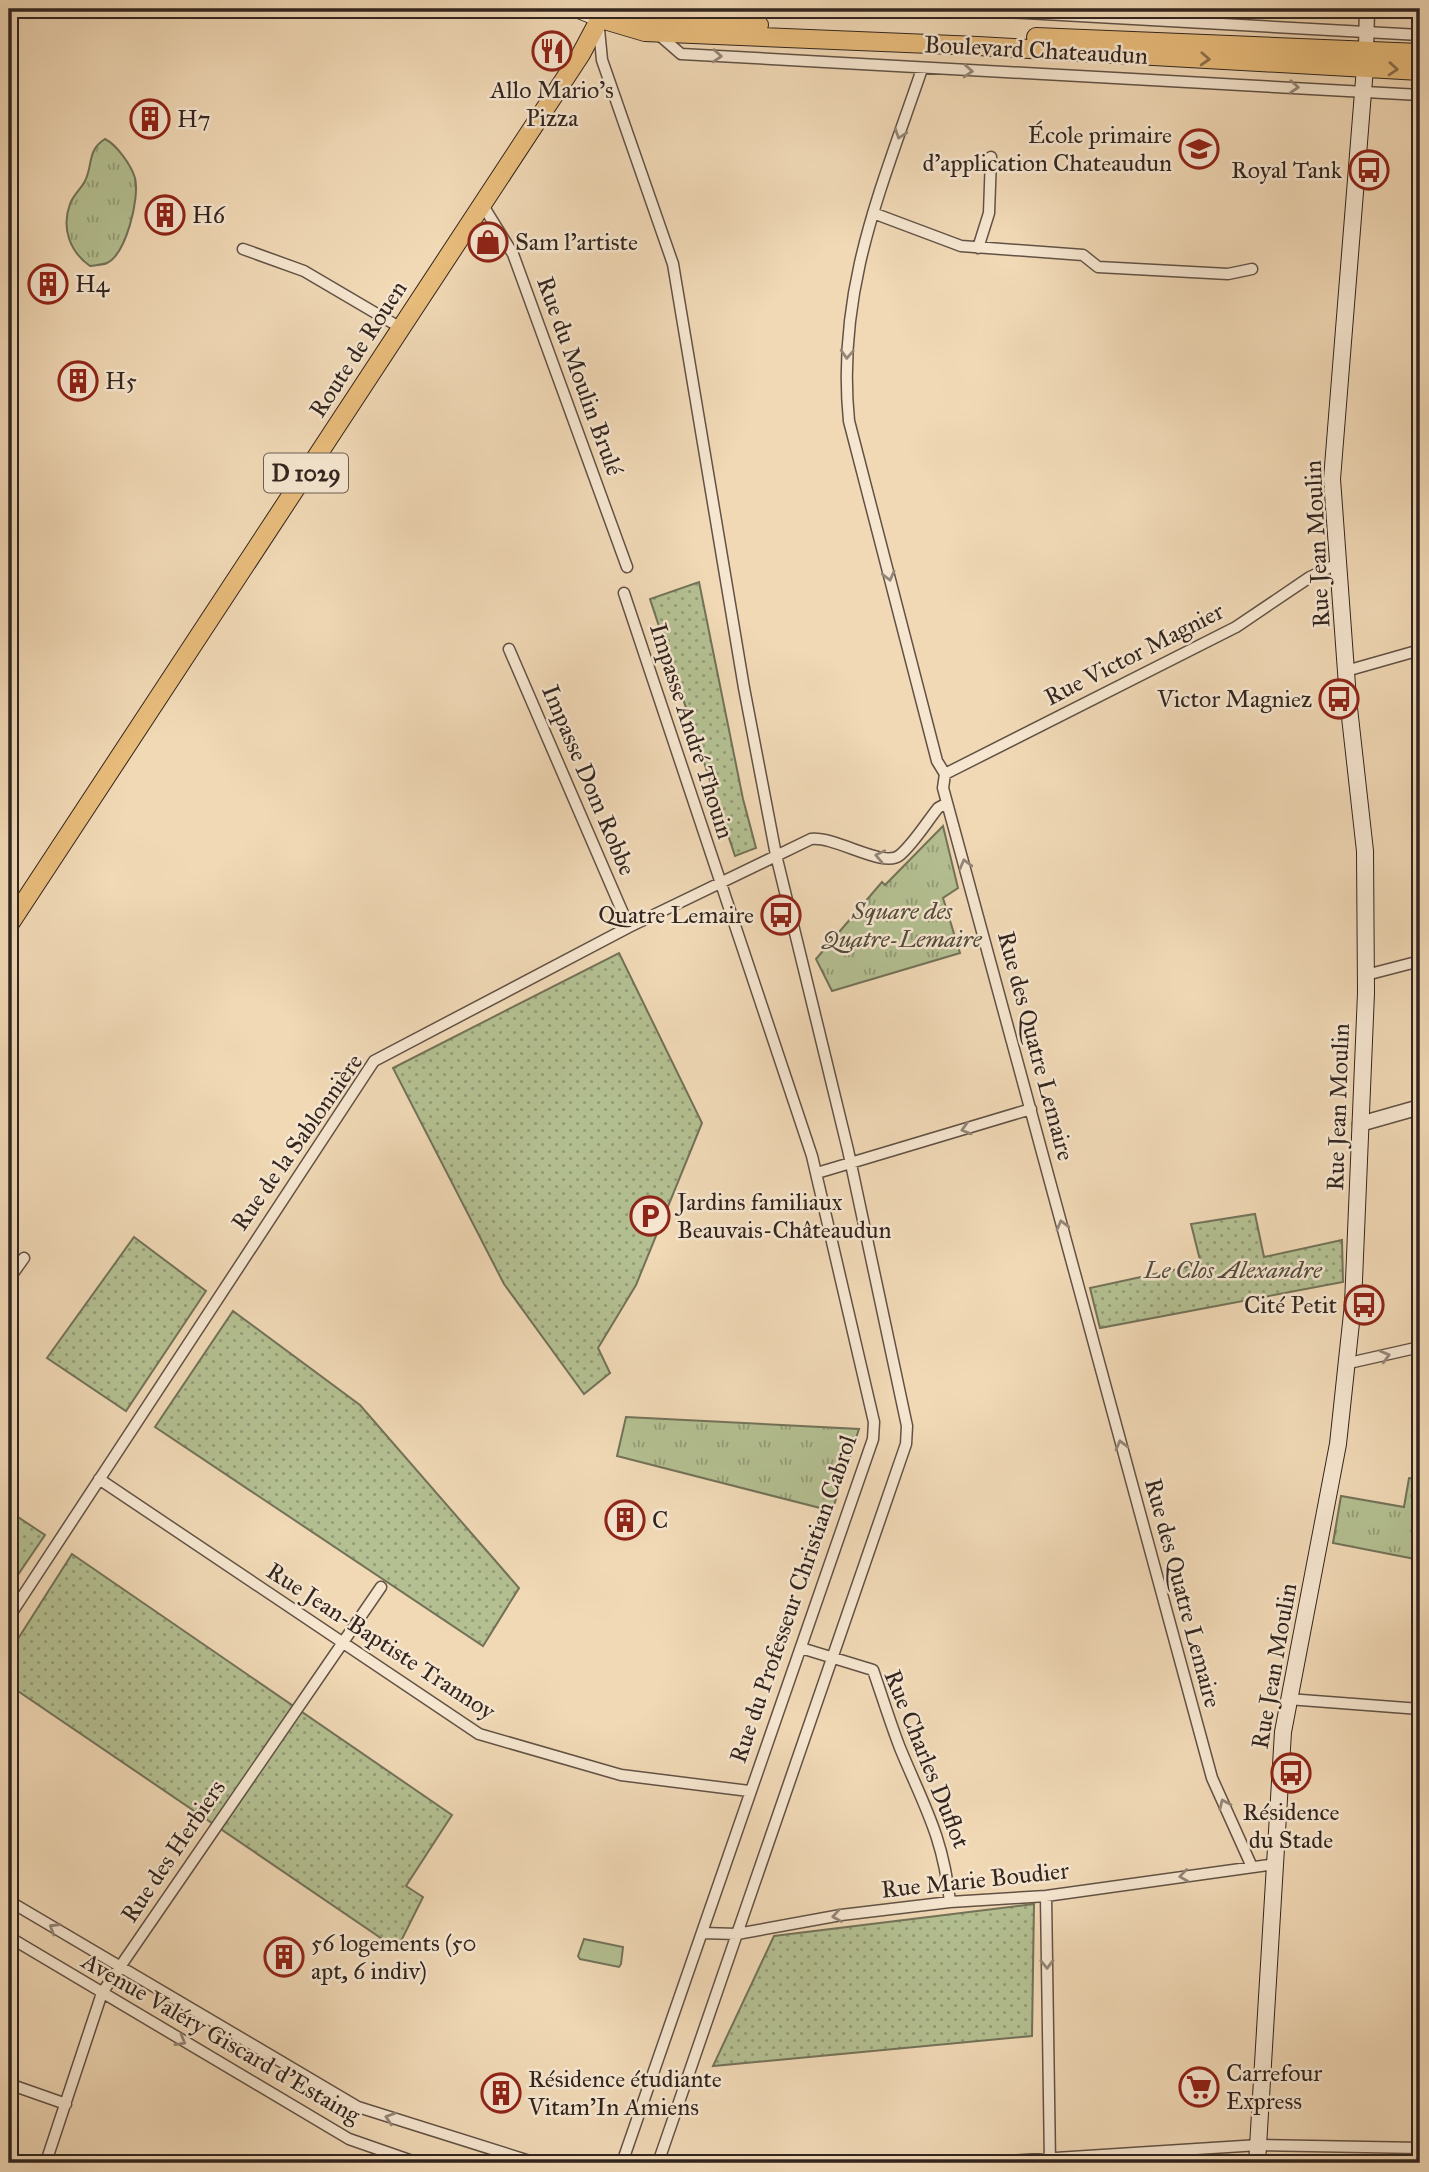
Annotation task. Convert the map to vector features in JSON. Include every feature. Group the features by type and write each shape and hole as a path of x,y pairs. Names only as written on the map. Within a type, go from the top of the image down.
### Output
{"main road":[{"path":"576,9 607,12"},
{"name":"Boulevard Chateaudun","path":"607,12 674,14 789,27 1420,53"},
{"name":"Boulevard Chateaudun","path":"607,12 629,30 657,33 1366,50 1420,71"},
{"name":"Route de Rouen","path":"9,925 607,12"},
{"name":"Rue Jean Moulin","path":"1257,2163 1276,1864 1279,1772 1288,1699 1338,1444 1349,1363 1366,975 1365,851 1346,671 1332,479 1366,50"}],"street":[{"name":"Boulevard Chateaudun","path":"952,9 1096,13 1366,50 1420,35"},
{"path":"1366,50 1367,9"},
{"path":"607,12 598,39 602,60 673,264 744,688 776,856 851,1163 908,1426 906,1444 834,1657 658,2163"},
{"name":"Boulevard Chateaudun","path":"657,33 681,54 1420,95"},
{"name":"Rue des Quatre Lemaire","path":"922,69 856,269 848,325 845,382 849,421 937,761 945,774 943,788 947,803 1212,1778 1252,1867"},
{"path":"978,248 989,213 991,157"},
{"name":"Rue du Moulin Brulé","path":"482,204 513,254 627,567"},
{"path":"873,214 961,246 1083,255 1098,267 1228,274 1252,269"},
{"path":"243,249 304,271 401,328"},
{"name":"Rue Victor Magnier","path":"945,774 1236,627 1310,577 1337,564"},
{"name":"Impasse André Thouin","path":"624,593 719,882"},
{"name":"Impasse Dom Robbe","path":"509,649 629,927"},
{"path":"1346,671 1420,650"},
{"name":"Rue de la Sablonnière","path":"9,1617 374,1061 629,927 811,839 825,837 886,860 898,858 938,808 947,803"},
{"name":"Rue du Professeur Christian Cabrol","path":"622,2163 873,1439 874,1422 817,1173 719,882"},
{"path":"1366,975 1420,961"},
{"path":"1360,1124 1420,1107"},
{"path":"817,1173 1031,1109"},
{"path":"9,1279 24,1258"},
{"path":"1349,1363 1420,1346"},
{"name":"Rue Jean-Baptiste Trannoy","path":"99,1479 479,1734 621,1775 749,1791"},
{"name":"Rue des Herbiers","path":"46,2162 102,1993 382,1587"},
{"name":"Rue Charles Duflot","path":"801,1648 873,1670 900,1747 934,1822 946,1861 950,1902"},
{"path":"1288,1699 1420,1709"},
{"name":"Rue Marie Boudier","path":"702,1933 737,1934 841,1915 950,1902 1046,1896 1276,1864"},
{"path":"1046,1896 1050,2161"},
{"name":"Avenue Valéry Giscard d'Estaing","path":"9,1901 358,2107 536,2163"},
{"name":"Avenue Valéry Giscard d'Estaing","path":"9,1937 349,2139 418,2163"},
{"path":"9,2084 66,2104"},
{"path":"978,2163 1050,2161 1259,2145 1420,2148"}],"green space":[{"path":"105,139 119,151 130,167 135,178 135,198 130,225 120,249 107,263 90,266 77,254 69,239 67,213 71,201 85,181 95,148"},
{"path":"699,582 743,799 756,848 735,856 650,599"},
{"name":"Square des Quatre-Lemaire","path":"943,826 958,888 943,898 960,953 832,991 816,959 882,882 885,885"},
{"path":"619,953 702,1123 636,1285 598,1348 610,1373 584,1394 504,1284 393,1068"},
{"name":"Le Clos Alexandre","path":"1255,1214 1264,1257 1342,1240 1343,1282 1100,1328 1090,1288 1201,1264 1191,1224"},
{"path":"134,1237 206,1291 126,1411 47,1358"},
{"path":"233,1311 360,1405 519,1588 483,1646 155,1427"},
{"path":"626,1417 859,1429 832,1511 617,1456"},
{"path":"1420,1466 1420,1560 1333,1543 1341,1496 1404,1507 1409,1478 1418,1479"},
{"path":"9,1511 45,1535 9,1588"},
{"path":"72,1554 452,1815 406,1886 423,1897 397,1949 9,1685 9,1653"},
{"path":"1034,1904 1032,2036 713,2066 774,1936"},
{"path":"584,1939 623,1947 619,1967 580,1959 578,1956"}],"place":[{"name":"Allo Mario's Pizza","path":"552,51"},
{"name":"H7","path":"150,119"},
{"name":"École primaire d'application Chateaudun","path":"1199,149"},
{"name":"Royal Tank","path":"1369,170"},
{"name":"H6","path":"165,215"},
{"name":"Sam l'artiste","path":"488,242"},
{"name":"H4","path":"48,284"},
{"name":"H5","path":"78,381"},
{"name":"Victor Magniez","path":"1339,699"},
{"name":"Quatre Lemaire","path":"781,915"},
{"name":"Jardins familiaux Beauvais-Châteaudun","path":"650,1216"},
{"name":"Cité Petit","path":"1364,1305"},
{"name":"C","path":"625,1520"},
{"name":"Résidence du Stade","path":"1291,1773"},
{"name":"56 logements (50 apt, 6 indiv)","path":"284,1957"},
{"name":"Carrefour Express","path":"1199,2087"},
{"name":"Résidence étudiante Vitam'In Amiens","path":"501,2093"}]}
